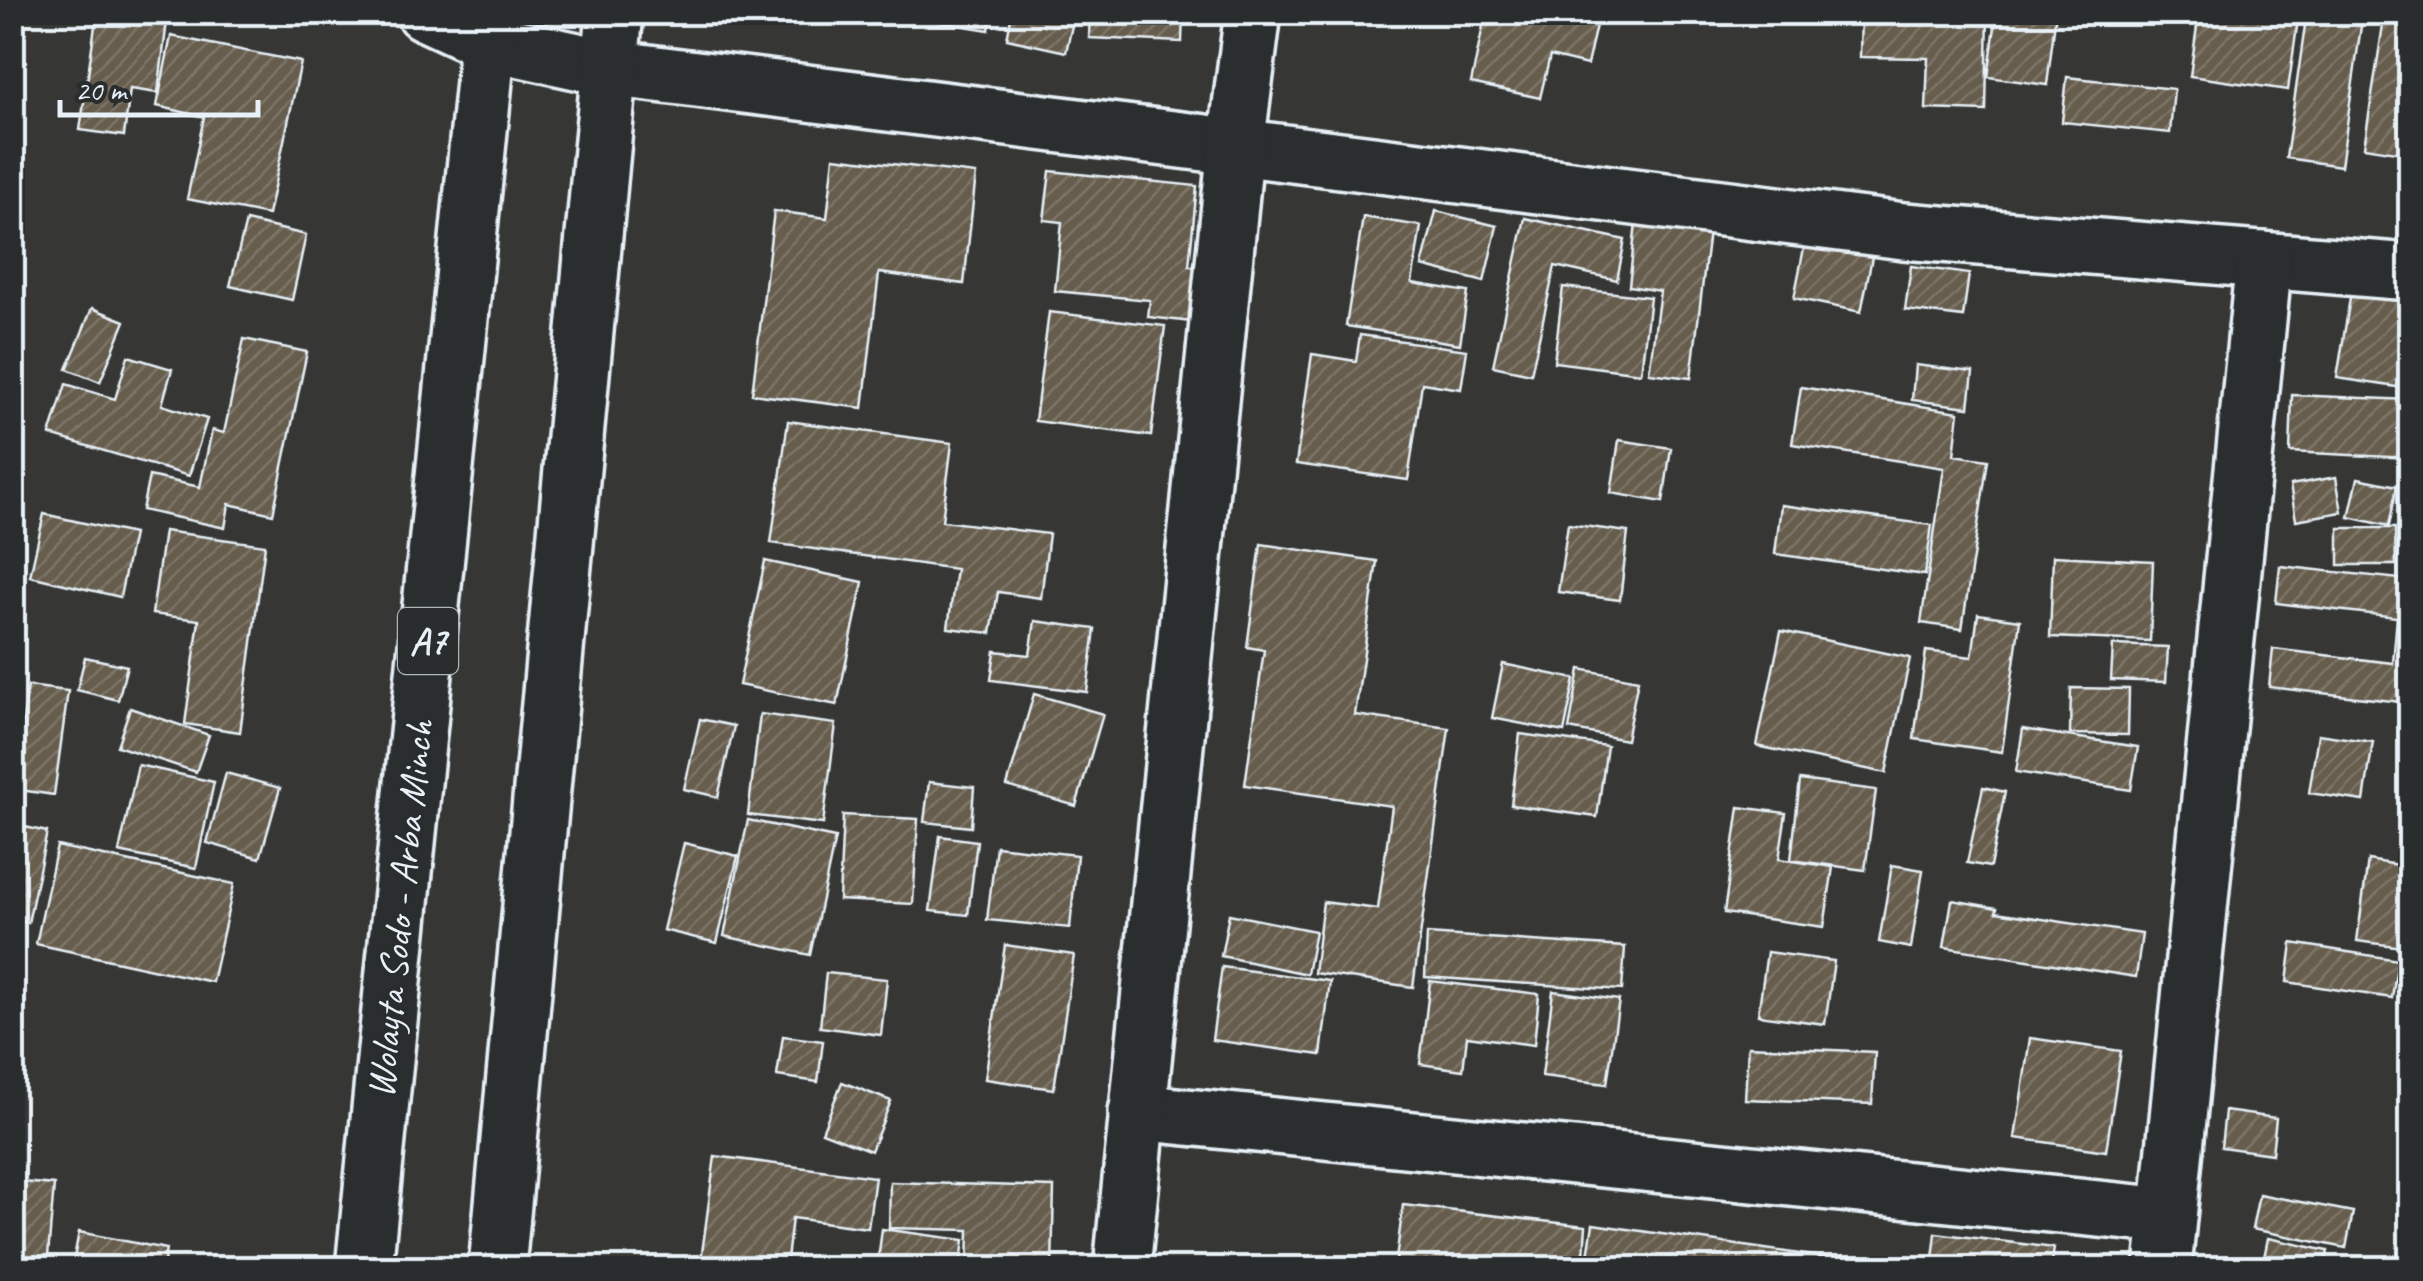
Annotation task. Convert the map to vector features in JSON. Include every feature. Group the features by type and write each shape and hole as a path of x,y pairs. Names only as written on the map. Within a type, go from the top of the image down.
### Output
{"main road":[{"path":"424,12 490,27 609,68 1904,231 2410,272"},
{"path":"497,1268 615,12"},
{"path":"1122,1268 1236,145 1253,12"},
{"name":"Wolayta Sodo - Arba Minch","path":"364,1268 490,27"},
{"path":"1137,1112 2165,1242 2264,260"}],"building":[{"path":"97,12 167,21 158,93 130,89 124,136 80,130"},
{"path":"916,12 992,12 989,30 915,18"},
{"path":"1012,12 1075,12 1066,52 1007,39"},
{"path":"1090,12 1183,12 1182,42 1089,38"},
{"path":"1486,12 1599,12 1587,65 1550,56 1540,98 1471,83"},
{"path":"1861,12 1988,12 1986,111 1926,109 1928,58 1860,57"},
{"path":"1997,12 2056,12 2047,85 1988,77"},
{"path":"2199,12 2299,12 2288,90 2190,76"},
{"path":"2307,12 2363,12 2341,166 2286,158"},
{"path":"2385,12 2410,13 2409,154 2364,147"},
{"path":"171,36 301,62 268,215 187,199 204,117 157,106"},
{"path":"2067,77 2174,89 2170,133 2062,122"},
{"path":"834,157 976,174 964,284 879,273 863,408 752,394 774,211 827,218"},
{"path":"1050,171 1197,186 1189,266 1206,268 1201,323 1148,317 1150,300 1055,291 1062,222 1044,220"},
{"path":"1436,211 1497,226 1484,282 1422,266"},
{"path":"1363,217 1421,226 1412,283 1468,292 1460,344 1346,326"},
{"path":"1525,218 1625,240 1617,280 1555,266 1531,374 1493,366"},
{"path":"246,221 306,235 292,300 230,286"},
{"path":"1636,223 1709,232 1691,378 1649,373 1660,291 1629,286"},
{"path":"1807,233 1874,247 1861,312 1794,298"},
{"path":"1911,266 1969,274 1963,317 1905,310"},
{"path":"1563,287 1650,297 1641,373 1554,362"},
{"path":"2351,292 2410,301 2410,389 2337,378"},
{"path":"92,308 125,321 100,382 67,369"},
{"path":"1049,312 1165,326 1151,436 1035,421"},
{"path":"1360,335 1467,350 1461,389 1422,383 1408,480 1296,464 1312,354 1356,361"},
{"path":"244,339 307,352 273,514 229,504 225,528 142,510 149,476 200,487 212,430 224,433"},
{"path":"128,356 172,369 162,405 207,419 189,476 50,435 66,384 115,399"},
{"path":"1915,365 1973,372 1969,407 1912,400"},
{"path":"1801,387 1959,412 1954,455 1988,460 1962,629 1921,623 1944,468 1792,444"},
{"path":"2292,395 2410,400 2410,458 2290,452"},
{"path":"788,421 952,443 942,521 1049,534 1041,598 998,592 991,633 948,628 956,569 771,543"},
{"path":"1619,440 1671,448 1663,502 1611,493"},
{"path":"2336,477 2342,512 2296,520 2290,485"},
{"path":"2358,478 2397,486 2389,526 2349,517"},
{"path":"1781,505 1932,525 1925,575 1775,554"},
{"path":"44,514 133,534 120,597 30,576"},
{"path":"1568,524 1628,532 1620,600 1558,592"},
{"path":"2339,528 2395,528 2396,565 2339,565"},
{"path":"164,531 265,545 240,732 185,724 199,620 152,614"},
{"path":"1261,544 1377,561 1355,715 1449,728 1413,987 1314,973 1323,902 1378,909 1392,806 1245,785 1264,650 1247,647"},
{"path":"2053,556 2153,561 2150,641 2050,637"},
{"path":"765,561 863,582 837,705 739,685"},
{"path":"2280,566 2410,580 2410,703 2269,687 2273,649 2393,663 2397,617 2276,603"},
{"path":"1978,614 2020,620 2002,752 1914,739 1926,651 1972,657"},
{"path":"1035,621 1095,629 1087,692 991,680 995,651 1030,655"},
{"path":"1781,631 1910,658 1886,773 1757,746"},
{"path":"2113,645 2168,647 2166,682 2111,680"},
{"path":"85,657 127,666 118,700 77,690"},
{"path":"1503,664 1575,679 1564,732 1492,718"},
{"path":"1580,669 1638,680 1626,740 1569,729"},
{"path":"28,686 68,691 54,795 13,789"},
{"path":"2071,688 2129,689 2128,735 2070,734"},
{"path":"1034,694 1103,714 1076,806 1007,786"},
{"path":"130,708 209,735 196,772 117,746"},
{"path":"760,714 836,724 823,824 748,815"},
{"path":"700,719 734,726 718,797 684,789"},
{"path":"2023,729 2138,747 2131,790 2016,772"},
{"path":"1520,734 1607,746 1597,817 1511,805"},
{"path":"2318,734 2373,742 2364,801 2309,793"},
{"path":"138,765 214,782 196,868 119,852"},
{"path":"226,773 280,788 260,858 207,843"},
{"path":"1800,780 1876,790 1865,870 1791,860"},
{"path":"929,782 974,787 971,827 924,822"},
{"path":"1983,787 2005,792 1990,867 1967,863"},
{"path":"1739,807 1786,813 1779,859 1833,867 1824,927 1724,913"},
{"path":"843,815 918,819 913,904 839,900"},
{"path":"748,820 835,838 810,955 724,936"},
{"path":"12,824 47,832 28,923 12,919"},
{"path":"940,836 977,841 968,915 930,911"},
{"path":"684,843 738,856 717,943 663,930"},
{"path":"57,846 234,884 212,982 36,944"},
{"path":"996,846 1077,855 1070,928 987,920"},
{"path":"2368,860 2410,867 2410,948 2357,941"},
{"path":"1892,865 1923,870 1911,948 1879,942"},
{"path":"1952,900 1997,908 1996,912 2142,934 2136,977 1944,947"},
{"path":"1229,914 1315,931 1307,974 1221,956"},
{"path":"1427,934 1625,947 1622,990 1425,977"},
{"path":"2292,943 2398,960 2392,998 2287,982"},
{"path":"1005,945 1074,955 1054,1089 985,1079"},
{"path":"1767,952 1834,961 1825,1024 1758,1015"},
{"path":"1222,967 1330,981 1321,1055 1212,1040"},
{"path":"826,973 887,979 881,1035 820,1027"},
{"path":"1430,981 1539,994 1534,1045 1467,1036 1463,1070 1420,1064"},
{"path":"1553,991 1619,1000 1607,1084 1542,1076"},
{"path":"783,1036 823,1041 818,1082 777,1076"},
{"path":"2030,1038 2121,1051 2106,1151 2015,1138"},
{"path":"1748,1046 1875,1052 1872,1104 1745,1099"},
{"path":"842,1082 891,1101 871,1151 822,1132"},
{"path":"2225,1111 2276,1118 2272,1154 2221,1147"},
{"path":"715,1156 875,1177 868,1228 792,1218 786,1268 700,1268"},
{"path":"12,1181 54,1185 47,1268 12,1268"},
{"path":"890,1182 1054,1187 1052,1268 968,1268 969,1230 889,1228"},
{"path":"2259,1194 2353,1212 2346,1248 2252,1229"},
{"path":"1403,1205 1586,1226 1583,1268 1395,1268"},
{"path":"1593,1224 1896,1268 1586,1268"},
{"path":"882,1229 964,1240 960,1268 877,1268"},
{"path":"79,1232 166,1249 163,1268 72,1268"},
{"path":"1936,1233 2054,1248 2051,1268 1932,1268"},
{"path":"2268,1238 2328,1251 2324,1268 2262,1268"},
{"path":"2408,1261 2409,1268 2341,1268"}]}
